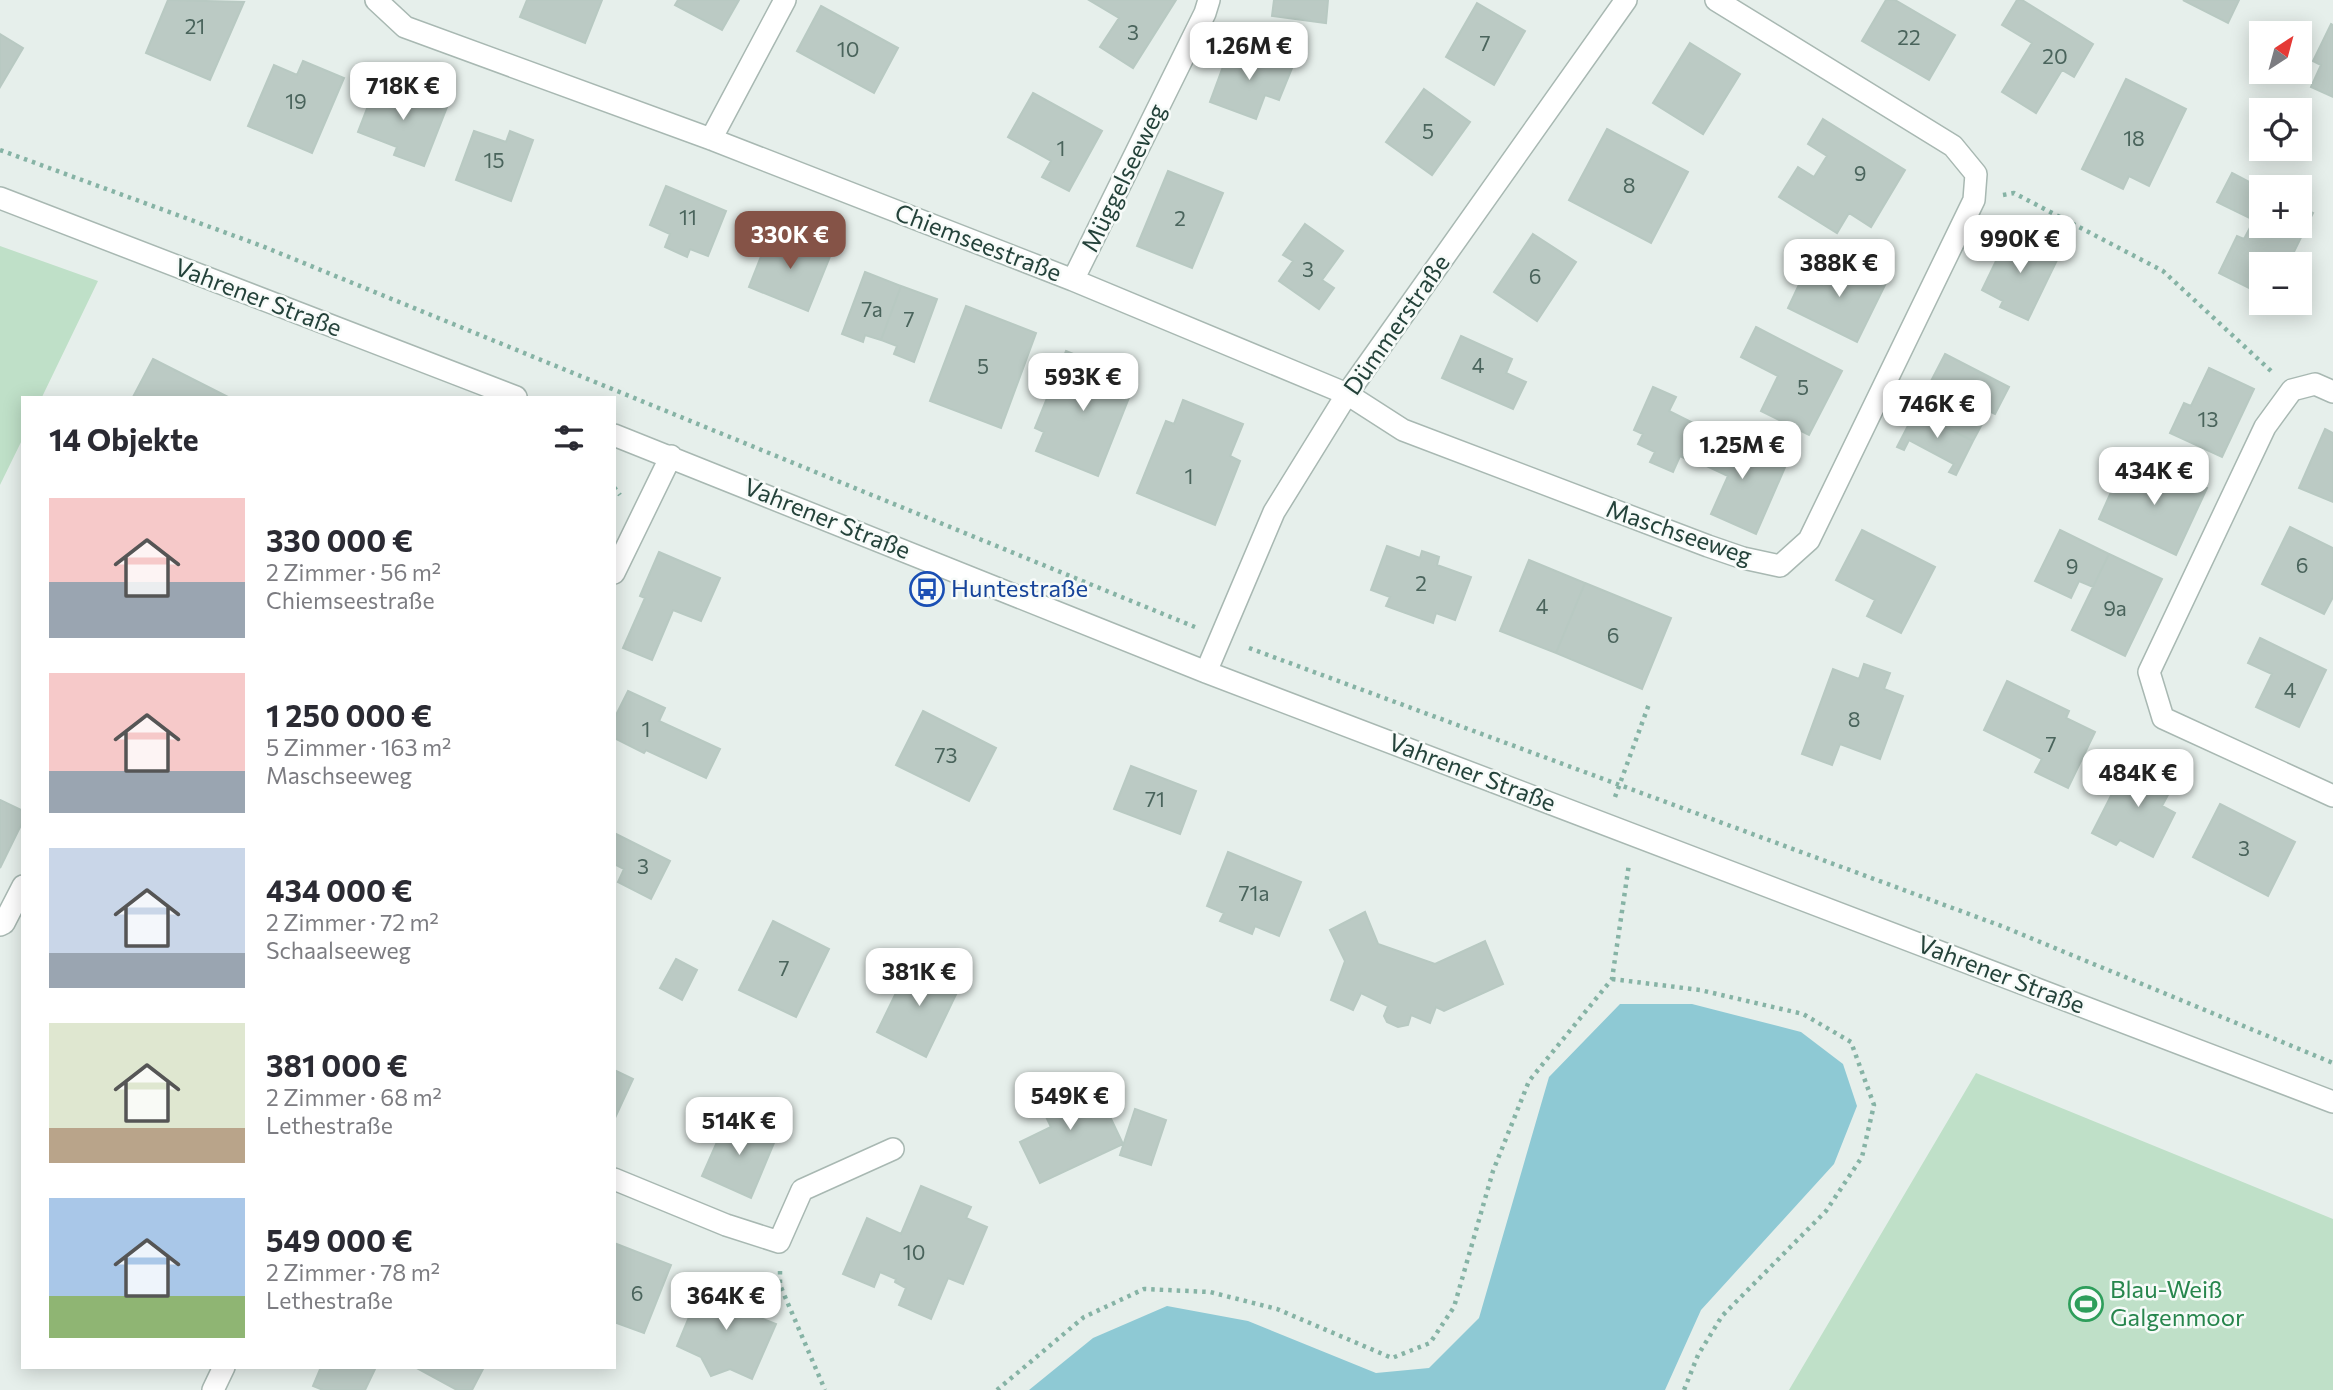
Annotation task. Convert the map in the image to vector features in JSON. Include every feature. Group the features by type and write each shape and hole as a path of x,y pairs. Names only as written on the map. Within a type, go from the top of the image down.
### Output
{"street":[{"name":"Chiemseestraße","path":"376,0 405,27 711,139 1073,280 1348,394"},
{"path":"711,139 785,0"},
{"name":"Müggelseeweg","path":"1073,280 1209,0"},
{"name":"Dümmerstraße","path":"1206,672 1274,512 1348,394 1626,0"},
{"path":"1716,0 1953,146 1976,174 1974,200"},
{"name":"Vahrener Straße","path":"0,198 513,396"},
{"name":"Maschseeweg","path":"1348,394 1403,430 1708,546 1743,558 1780,566 1809,540 1974,200"},
{"path":"2333,392 2315,384 2292,390 2265,426 2149,672 2163,718 2333,796"},
{"name":"Vahrener Straße","path":"616,436 1206,672 2333,1102"},
{"path":"616,569 671,456"},
{"path":"9,927 21,892"},
{"path":"616,1180 726,1226 779,1242 802,1190 893,1149"},
{"path":"213,1390 223,1369"}],"path":[{"path":"0,150 262,246 1221,637 2004,927 2333,1063"},
{"path":"1974,200 2014,193 2164,271 2292,390"},
{"path":"1605,824 1649,704"},
{"path":"996,1390 1084,1317 1144,1289 1210,1292 1277,1309 1392,1358 1430,1343 1454,1307 1493,1171 1529,1081 1612,979 1633,835"},
{"path":"1612,979 1700,989 1803,1014 1852,1042 1874,1105 1862,1157 1826,1211 1722,1315 1698,1355 1684,1390"},
{"path":"779,1242 780,1285 825,1390"}],"green space":[{"path":"0,246 98,281 42,396 21,396 21,442 0,485"},
{"name":"Blau-Weiß Galgenmoor","path":"1976,1073 2333,1219 2333,1390 1789,1390"}],"water":[{"path":"1620,1004 1692,1004 1801,1032 1843,1064 1857,1106 1834,1164 1701,1310 1665,1390 1029,1390 1093,1338 1167,1306 1248,1321 1376,1373 1429,1368 1479,1318 1549,1077"}],"building":[{"path":"168,0 244,2 210,80 146,53"},
{"path":"527,0 602,0 585,43 520,17"},
{"path":"678,0 739,0 722,30 675,5"},
{"path":"1089,0 1176,0 1133,68 1100,47 1119,18"},
{"path":"1274,0 1328,0 1326,23 1272,16"},
{"path":"1886,0 1895,0 1955,35 1929,80 1862,41"},
{"path":"2017,0 2022,0 2093,44 2074,77 2062,70 2036,113 2002,92 2032,43 2002,25"},
{"path":"2183,0 2239,0 2228,23"},
{"path":"1477,3 1525,31 1494,85 1446,57"},
{"path":"821,6 898,48 874,93 797,51"},
{"path":"2331,24 2333,97 2311,87 2321,65 2313,61"},
{"path":"0,34 23,48 0,87"},
{"path":"1690,43 1740,74 1703,134 1653,103"},
{"path":"1231,45 1292,68 1279,100 1265,95 1256,119 1210,102"},
{"path":"303,61 344,78 312,153 248,126 274,65 297,75"},
{"path":"2126,79 2186,109 2149,186 2129,176 2123,189 2082,169"},
{"path":"378,80 447,107 424,166 394,155 397,147 358,132"},
{"path":"1424,89 1470,122 1432,175 1386,142"},
{"path":"1033,93 1102,131 1069,191 1042,177 1051,161 1008,137"},
{"path":"1823,119 1905,170 1871,227 1849,213 1837,233 1779,197 1798,167 1814,177 1827,156 1808,144"},
{"path":"1607,129 1688,172 1651,243 1569,200"},
{"path":"474,131 506,142 510,131 533,140 511,201 456,180"},
{"path":"1168,171 1223,193 1192,268 1137,246"},
{"path":"2232,173 2249,182 2249,218 2217,202"},
{"path":"666,186 726,211 708,256 690,249 687,257 665,247 670,234 650,225"},
{"path":"1305,224 1343,251 1322,280 1334,288 1319,309 1279,281 1293,261 1283,255"},
{"path":"2249,230 2249,238 2301,238 2294,252 2249,252 2249,288 2219,273 2237,236 2244,239"},
{"path":"771,231 831,254 808,311 749,287"},
{"path":"2010,232 2059,256 2028,320 2000,307 2003,301 1982,290"},
{"path":"1533,234 1576,262 1537,321 1494,292"},
{"path":"1836,258 1886,283 1857,342 1788,308 1803,276 1822,285"},
{"path":"865,272 901,286 881,340 865,335 863,342 842,334"},
{"path":"901,286 937,299 914,362 894,354 897,346 881,340"},
{"path":"966,306 1036,333 1001,428 930,401"},
{"path":"1756,327 1842,371 1809,435 1761,411 1778,376 1741,357"},
{"path":"1461,336 1512,359 1506,373 1526,382 1513,409 1442,378"},
{"path":"1066,351 1136,380 1098,476 1036,451 1044,432 1035,428"},
{"path":"1945,354 2009,387 1995,414 1989,411 1973,441 1915,412"},
{"path":"153,359 226,396 134,396"},
{"path":"2209,368 2254,389 2222,457 2170,433 2184,403 2191,406"},
{"path":"1653,387 1676,397 1669,411 1711,432 1697,464 1680,456 1673,472 1650,462 1655,452 1638,444 1643,434 1634,430"},
{"path":"1183,400 1243,424 1230,456 1240,461 1215,525 1137,493 1166,421 1174,424"},
{"path":"1915,412 1973,441 1956,475 1949,472 1954,464 1909,440 1904,450 1897,447"},
{"path":"2325,429 2333,433 2333,502 2299,488"},
{"path":"1711,432 1786,465 1756,534 1711,514 1728,476 1698,462"},
{"path":"2151,462 2207,488 2176,555 2099,519 2120,472 2142,482"},
{"path":"2290,527 2333,548 2333,597 2324,614 2262,584"},
{"path":"1862,530 1935,567 1901,633 1867,616 1875,600 1836,580"},
{"path":"2060,530 2109,554 2093,587 2079,581 2071,598 2035,581"},
{"path":"1387,546 1420,558 1422,551 1439,557 1437,565 1471,577 1455,620 1436,613 1433,623 1386,606 1390,597 1371,590"},
{"path":"659,552 720,578 701,621 673,610 652,660 623,648 645,598 640,596"},
{"path":"2109,554 2162,579 2125,656 2072,630"},
{"path":"1529,560 1585,583 1556,653 1500,631"},
{"path":"1585,583 1671,618 1642,689 1556,653"},
{"path":"2260,638 2326,670 2299,727 2256,707 2272,674 2248,663"},
{"path":"1864,664 1890,673 1884,689 1903,696 1880,759 1840,744 1832,765 1802,754 1833,669 1859,679"},
{"path":"2007,681 2069,711 2066,718 2095,732 2068,788 2035,772 2042,759 1984,730"},
{"path":"628,691 665,708 659,721 720,749 706,778 616,739 616,715"},
{"path":"923,711 996,748 969,801 896,765"},
{"path":"2137,758 2177,778 2162,806 2175,813 2153,857 2120,840 2116,845 2092,833 2120,778 2125,780"},
{"path":"1131,766 1196,791 1180,834 1114,809"},
{"path":"0,800 21,810 21,825 0,868"},
{"path":"2220,804 2295,842 2268,896 2193,857"},
{"path":"616,834 670,861 651,899 618,882 624,869 616,865"},
{"path":"1228,852 1301,882 1279,936 1255,926 1252,934 1220,921 1224,913 1207,906"},
{"path":"1365,912 1378,944 1435,964 1485,941 1503,984 1444,1011 1436,1007 1430,1023 1411,1015 1408,1025 1398,1027 1387,1022 1384,1016 1388,1006 1361,993 1353,1010 1331,1000 1345,961 1330,930"},
{"path":"773,921 829,949 796,1017 739,990"},
{"path":"676,959 697,970 682,1000 660,988"},
{"path":"912,960 961,984 926,1057 877,1032"},
{"path":"616,1071 633,1079 616,1116"},
{"path":"1082,1077 1096,1106 1103,1102 1123,1144 1040,1183 1020,1142 1051,1127 1037,1098"},
{"path":"1135,1109 1166,1120 1151,1165 1120,1155"},
{"path":"728,1117 776,1138 751,1198 702,1176"},
{"path":"921,1186 971,1207 966,1218 987,1227 963,1284 948,1278 931,1319 899,1305 906,1288 895,1282 896,1279 880,1272 874,1287 843,1274 867,1218 901,1234"},
{"path":"616,1244 671,1265 644,1333 616,1323"},
{"path":"704,1281 753,1301 748,1313 776,1324 752,1379 730,1369 711,1376 701,1357 677,1346"},
{"path":"320,1369 375,1369 365,1390 323,1390 313,1386"},
{"path":"419,1369 483,1369 472,1390 457,1390"}],"place":[{"name":"Huntestraße","path":"927,589"},
{"name":"Blau-Weiß Galgenmoor","path":"2086,1304"}]}
